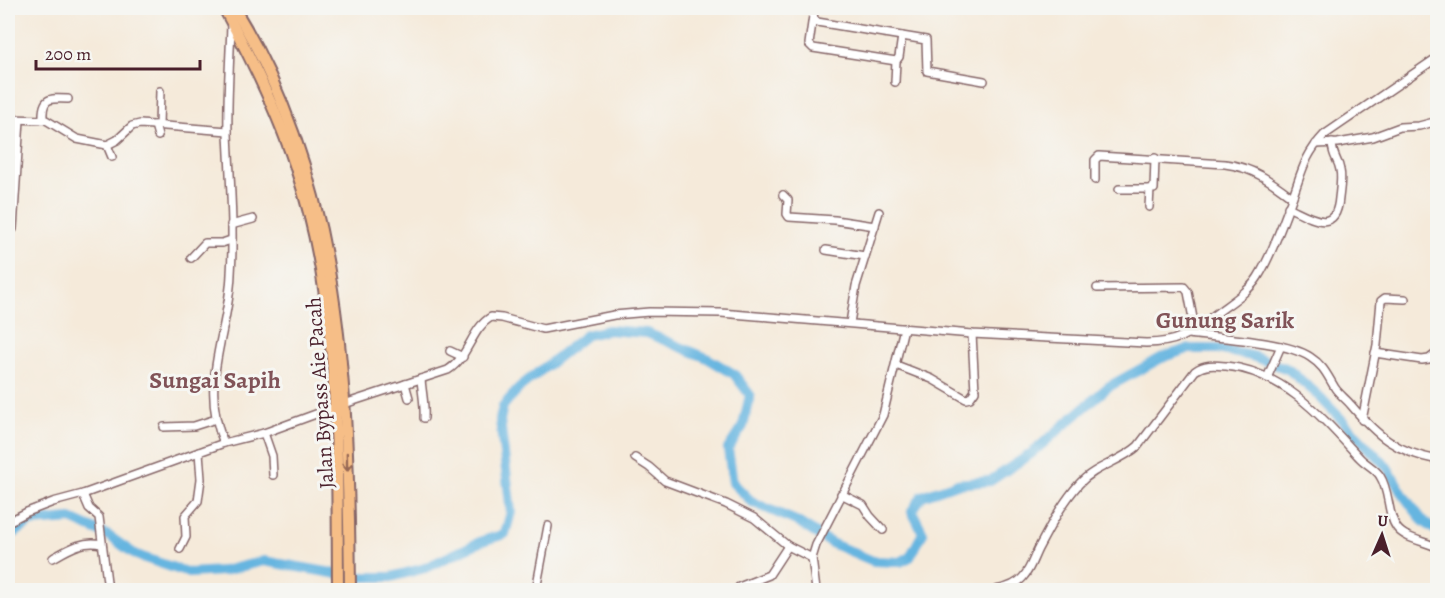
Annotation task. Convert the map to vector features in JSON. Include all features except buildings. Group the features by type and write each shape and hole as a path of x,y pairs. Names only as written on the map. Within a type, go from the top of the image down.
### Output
{"highway":[{"path":"224,8 231,21 245,37"},
{"path":"232,8 245,37"},
{"name":"Jalan Bypass Aie Pacah","path":"245,37 270,75 303,159 315,200 333,290 339,336 338,591"},
{"name":"Jalan Bypass Aie Pacah","path":"340,405 350,547 350,591"}],"street":[{"path":"224,444 216,419 213,383 231,288 228,131 232,8"},
{"path":"812,8 809,44 811,47 896,61"},
{"path":"813,16 817,22 926,40 927,70 984,81"},
{"path":"895,82 896,61 899,57 902,36"},
{"path":"8,522 53,502 83,494 199,452 264,433 340,405 448,370 463,357 482,325 495,316 543,329 614,315 649,312 730,313 972,334 1153,343 1171,341 1195,329 1238,297 1257,279 1293,197 1304,162 1324,135 1437,57"},
{"path":"158,136 160,91"},
{"path":"42,120 42,107 46,101 55,98 68,99"},
{"path":"8,119 50,122 77,139 107,145 117,140 132,126 140,124 228,131"},
{"path":"13,229 11,210 20,120"},
{"path":"1316,144 1373,137 1400,127 1419,126 1437,121"},
{"path":"1288,207 1320,220 1329,220 1335,216 1338,208 1341,172 1333,156 1332,143"},
{"path":"107,145 112,156"},
{"path":"8,153 17,153"},
{"path":"1095,180 1095,160 1098,157 1155,158 1225,164 1245,168 1265,177 1293,197"},
{"path":"1119,189 1153,189 1155,186 1155,158"},
{"path":"1149,207 1150,189"},
{"path":"783,195 788,200 787,214 789,217 835,220 875,226"},
{"path":"850,323 865,256 879,212"},
{"path":"231,225 253,219"},
{"path":"191,258 205,243 222,243 231,240"},
{"path":"826,250 865,256"},
{"path":"1097,288 1184,287 1188,292 1195,329"},
{"path":"1362,420 1375,353 1382,300 1405,299"},
{"path":"816,591 812,558 816,545 883,415 904,328"},
{"path":"896,365 932,379 966,399 970,398 975,391 972,334"},
{"path":"1188,334 1281,346 1307,355 1329,374 1336,388 1362,420 1384,439 1395,446 1437,460"},
{"path":"1268,376 1281,346"},
{"path":"450,351 463,357"},
{"path":"1375,353 1422,360 1437,352"},
{"path":"996,591 1011,587 1024,576 1071,493 1092,473 1132,452 1195,371 1208,365 1228,366 1268,376 1298,397 1325,420 1365,463 1377,472 1385,487 1397,528 1404,534 1437,548"},
{"path":"421,379 422,401 425,405 424,418"},
{"path":"405,384 409,399"},
{"path":"164,428 194,426 216,419"},
{"path":"264,433 272,456 273,475"},
{"path":"180,549 186,537 185,516 198,501 201,479 199,452"},
{"path":"635,458 664,481 726,504 754,518 788,546 812,558"},
{"path":"83,494 88,508 98,515 100,522 108,591"},
{"path":"841,494 863,505 884,530"},
{"path":"536,591 548,526"},
{"path":"53,558 80,544 101,542"},
{"path":"739,588 768,576 788,546"}],"waterway":[{"path":"8,537 31,522 71,519 109,536 136,555 189,573 223,571 264,561 355,577 391,577 425,568 482,541 505,534 511,512 500,420 503,406 521,386 586,335 608,330 647,333 707,358 734,374 750,395 743,426 728,449 733,483 752,502 796,521 831,543 873,561 900,562 910,557 923,533 912,511 922,496 956,484 990,481 1032,453 1108,387 1163,357 1188,349 1218,349 1252,356 1288,369 1318,395 1387,467 1404,496 1423,521 1438,532"}],"district":[{"name":"Gunung Sarik","path":"1225,320"},
{"name":"Sungai Sapih","path":"215,380"}]}
